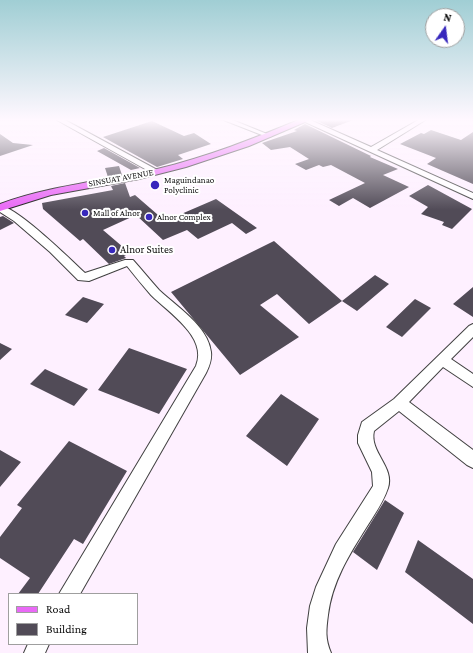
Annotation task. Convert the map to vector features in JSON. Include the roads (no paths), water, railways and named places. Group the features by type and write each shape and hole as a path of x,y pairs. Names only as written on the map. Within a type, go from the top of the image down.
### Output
{"main road":[{"name":"SINSUAT AVENUE","path":"0,208 41,193 157,172 227,149"}],"street":[{"path":"115,149 157,172"},
{"path":"375,149 473,190"},
{"path":"375,149 473,196"},
{"path":"0,208 17,219 54,250 82,277 89,277 129,262 155,292 177,312 201,340 206,355 201,369 70,593"},
{"path":"318,652 316,632 318,612 320,600 330,570 377,496 381,485 380,473 366,444 366,431 371,424 399,403 473,329"},
{"path":"443,360 473,381"},
{"path":"399,403 473,460"}],"place":[{"name":"Maguindanao Polyclinic","path":"155,185"},
{"name":"Mall of Alnor","path":"85,213"},
{"name":"Alnor Complex","path":"149,217"},
{"name":"Alnor Suites","path":"112,250"}]}
